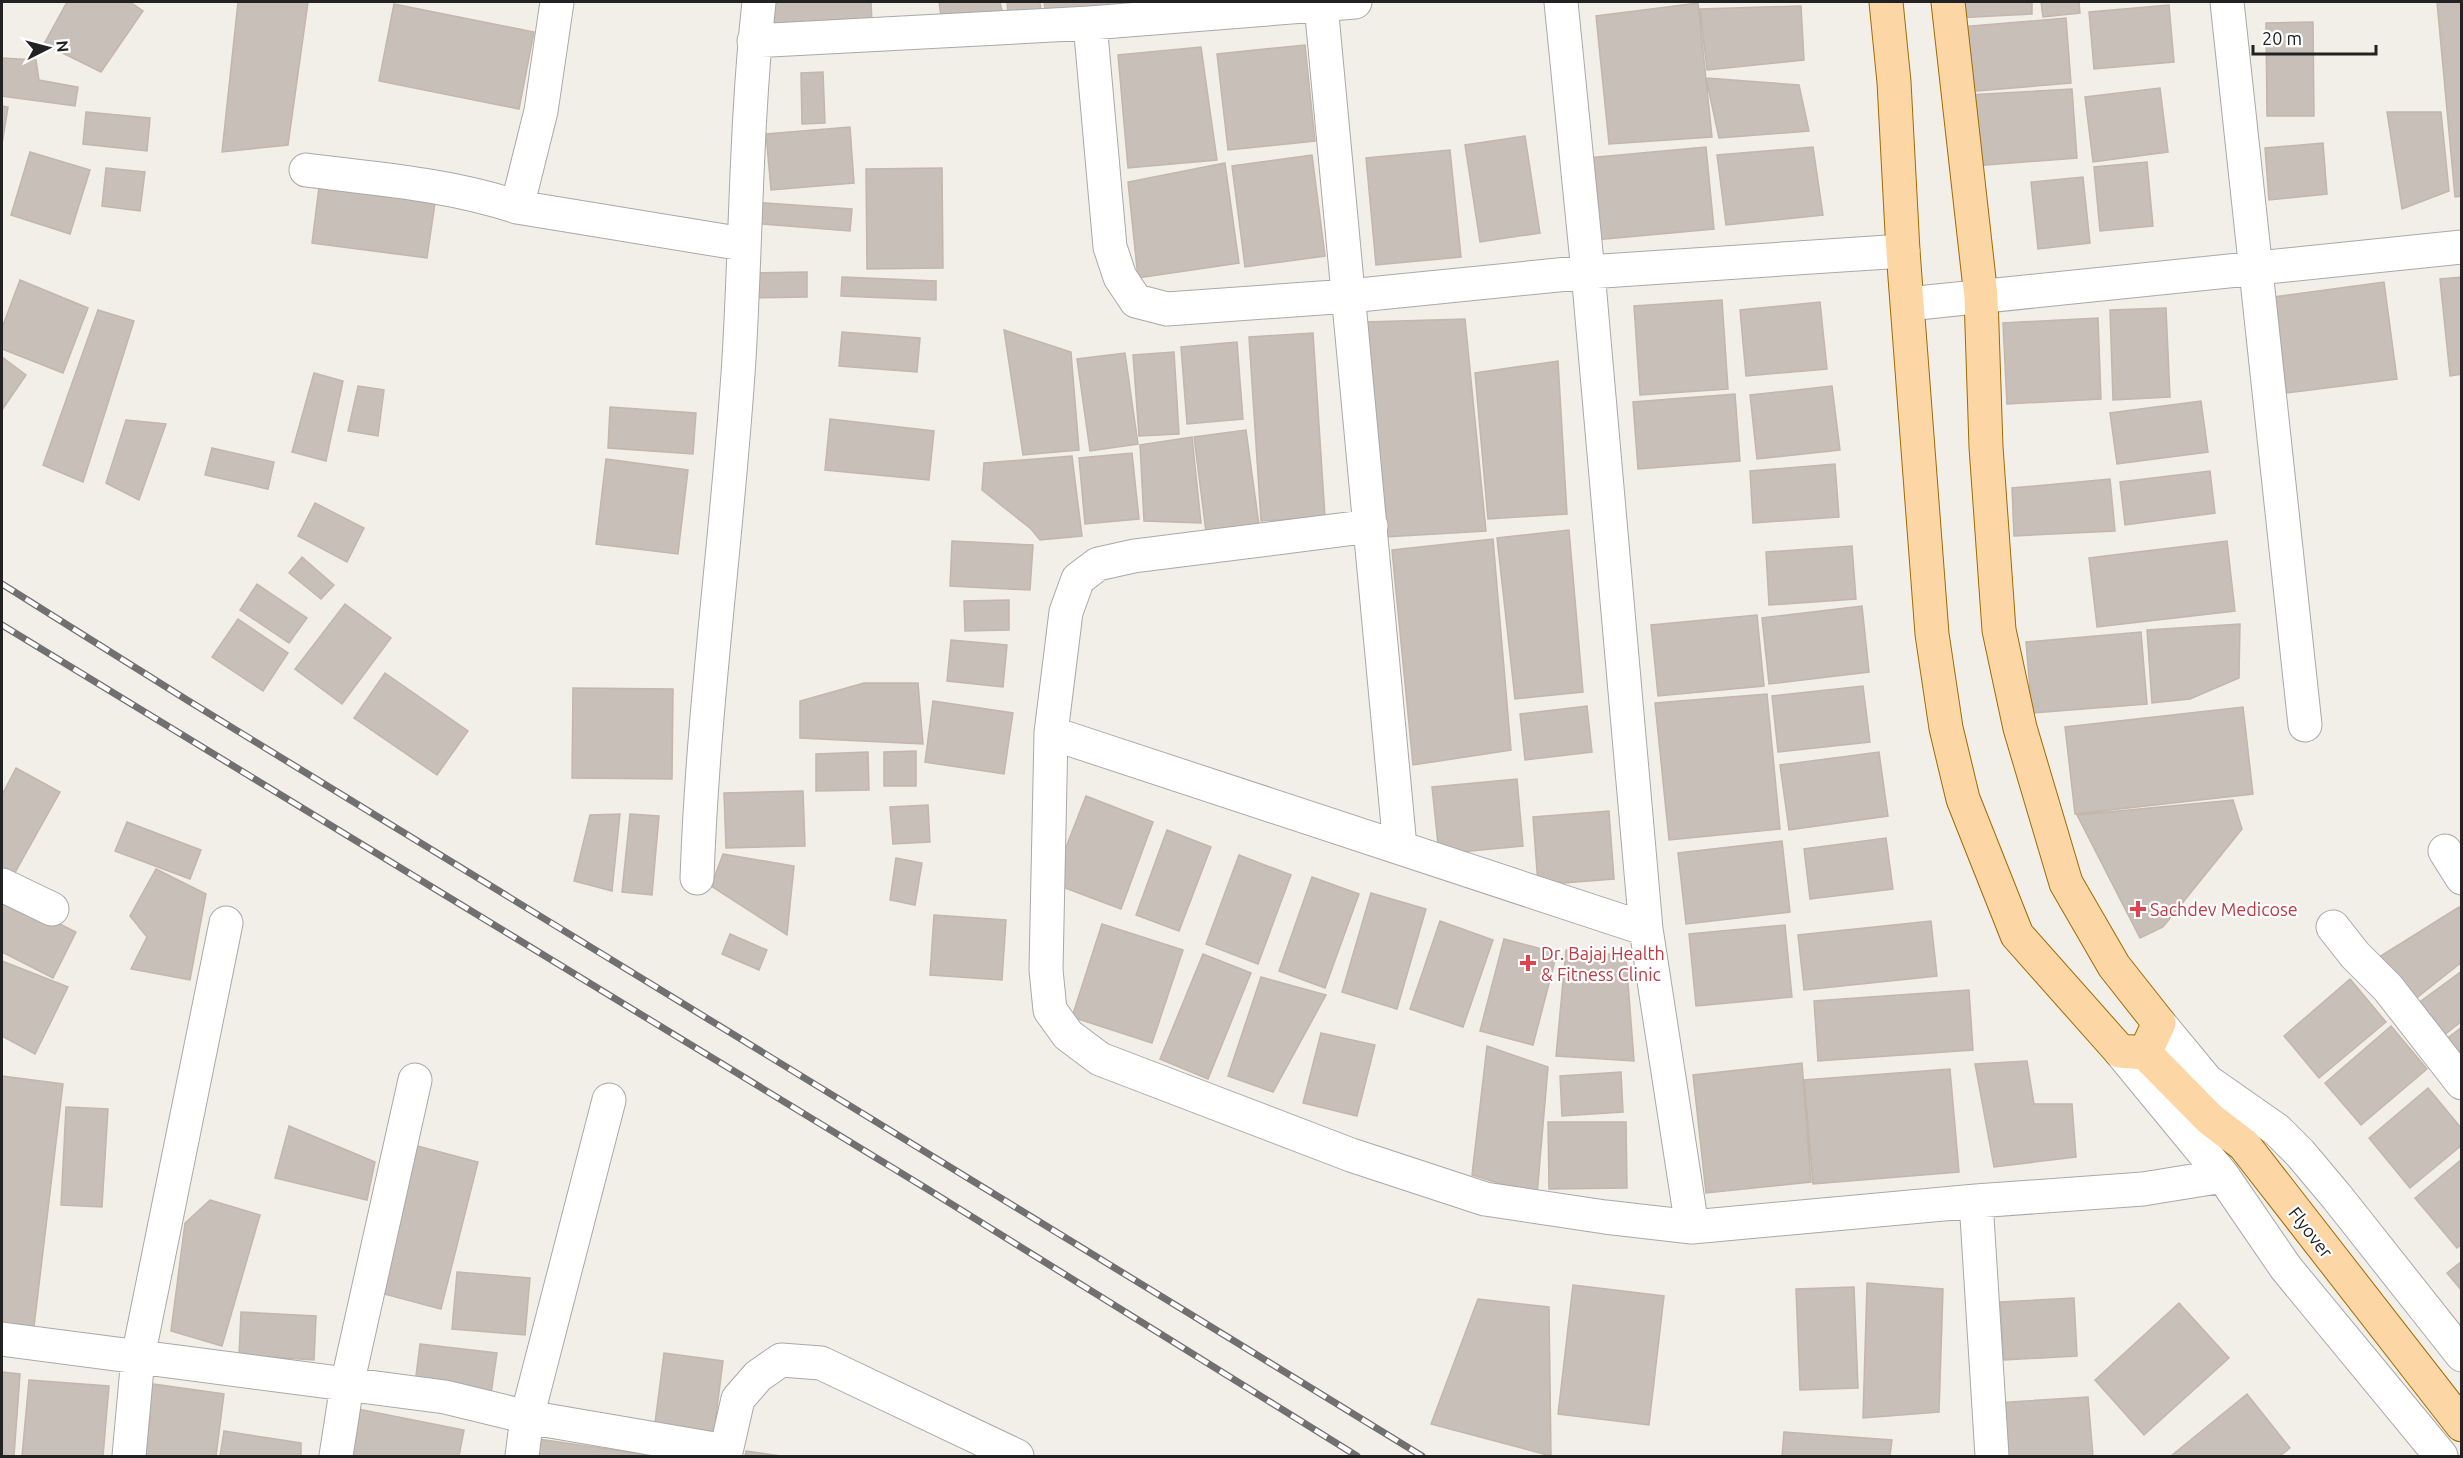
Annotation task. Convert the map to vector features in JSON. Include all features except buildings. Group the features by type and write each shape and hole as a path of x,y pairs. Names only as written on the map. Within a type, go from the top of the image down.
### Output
{"main road":[{"name":"Flyover","path":"1886,2 1894,82 1903,251 1932,634 1946,728 1963,799 2017,935 2143,1059 2210,1119 2244,1145 2462,1425"},
{"path":"1948,2 1981,297 1986,447 1999,630 2020,728 2066,883 2114,966 2159,1023 2143,1059"}],"street":[{"path":"517,207 541,111 557,2"},
{"path":"697,878 700,795 739,359 754,41 759,2"},
{"path":"754,41 1090,22 1355,2"},
{"path":"1561,2 1588,272 1646,929 1692,1227"},
{"path":"2226,2 2305,725"},
{"path":"1321,5 1400,847"},
{"path":"1090,22 1110,247 1120,277 1136,301 1167,309 1348,296 1588,272 1903,251"},
{"path":"306,170 483,196 517,207 743,244"},
{"path":"1908,304 2462,247"},
{"path":"1371,526 1134,556 1098,564 1078,579 1066,612 1051,733 1046,970 1050,1010 1068,1035 1100,1059 1351,1155 1485,1199 1605,1218 1692,1227 1976,1201 2143,1189 2223,1176"},
{"path":"1051,733 1646,929"},
{"path":"2,885 52,909"},
{"path":"129,1456 138,1357 226,923"},
{"path":"2333,927 2355,955 2388,988 2462,1083"},
{"path":"2159,1023 2207,1080 2277,1130 2300,1153 2462,1355"},
{"path":"2143,1059 2286,1268 2441,1456"},
{"path":"336,1456 347,1385 415,1080"},
{"path":"522,1456 527,1417 609,1100"},
{"path":"1976,1201 1992,1456"},
{"path":"2,1339 445,1397 527,1417 726,1454 738,1399 758,1376 782,1360 821,1363 1007,1454"}],"railway":[{"path":"2,584 187,700 1422,1456"},
{"path":"2,625 924,1187 1357,1456"}],"place":[{"name":"Sachdev Medicose","path":"2138,909"},
{"name":"Dr. Bajaj Health & Fitness Clinic","path":"1528,963"}]}
